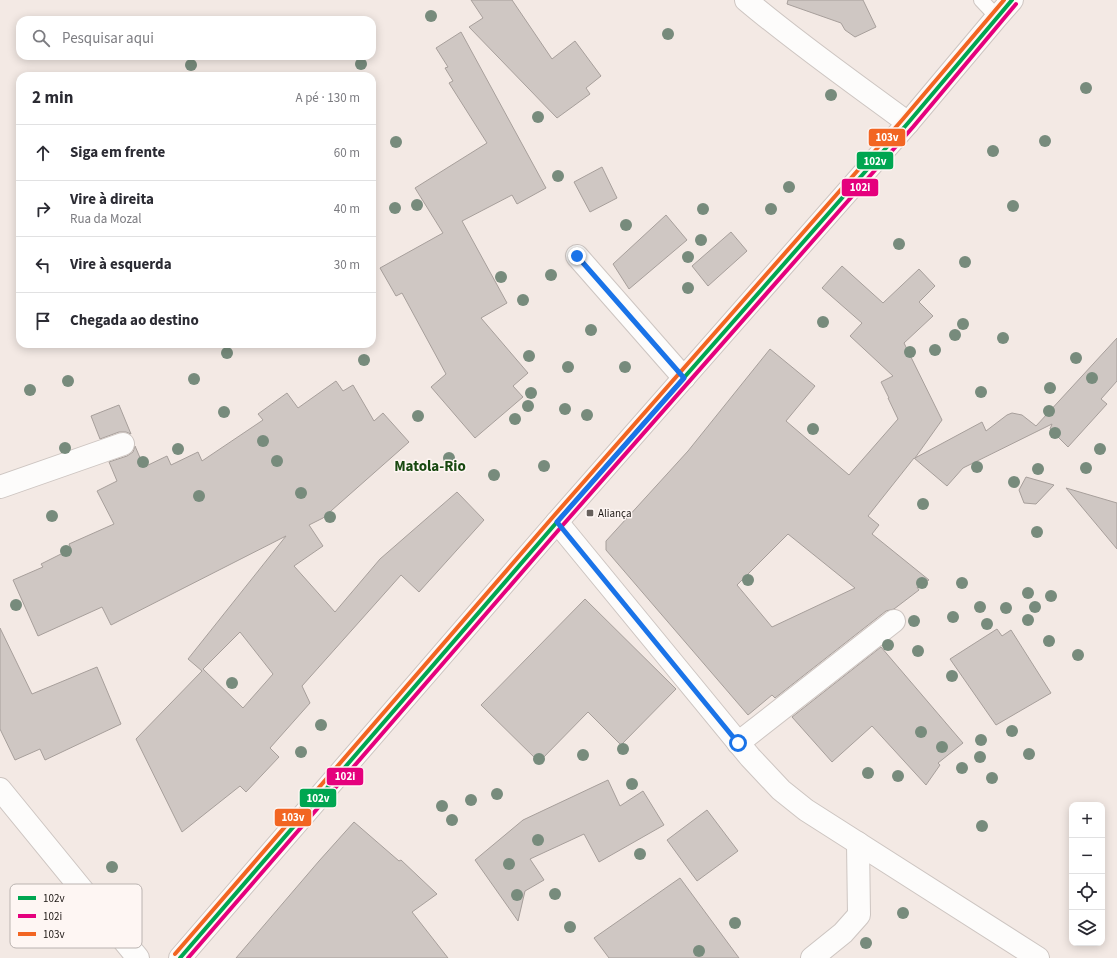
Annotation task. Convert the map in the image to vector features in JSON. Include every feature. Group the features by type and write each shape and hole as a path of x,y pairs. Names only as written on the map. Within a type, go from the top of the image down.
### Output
{"street":[{"path":"746,0 815,54 908,123"},
{"path":"180,958 557,522 908,123 1012,0"},
{"path":"577,256 684,378"},
{"path":"0,487 123,444"},
{"path":"557,522 738,743 781,790 806,810 1038,958"},
{"path":"738,743 894,621"},
{"path":"0,789 78,884"},
{"path":"812,958 843,933 859,915 858,843"},
{"path":"130,948 138,958"}],"lane":[{"path":"981,0 997,17"}],"building":[{"path":"471,0 512,0 552,59 575,41 601,76 586,88 590,94 557,118 469,27 483,18"},
{"path":"788,0 863,0 876,27 855,37 845,30 841,23 787,4"},
{"path":"461,32 546,188 517,204 512,195 462,221 507,303 481,318 528,373 513,386 523,397 475,438 431,387 446,374 402,293 396,296 380,268 443,233 415,188 487,143 449,83 453,81 445,68 448,67 436,48"},
{"path":"602,167 617,198 590,212 574,182"},
{"path":"666,215 687,240 629,289 613,264"},
{"path":"731,232 747,251 708,286 692,266"},
{"path":"842,266 883,303 919,269 935,286 919,302 933,316 904,343 942,420 915,458 982,422 986,431 1007,415 1012,413 1022,415 1036,426 1117,338 1117,381 1101,399 1107,404 1068,447 1050,429 1052,424 963,468 947,486 914,458 868,516 879,525 872,534 929,580 917,587 919,590 894,609 886,611 775,698 772,695 748,715 606,550 606,541 688,451 770,349 815,386 786,421 849,475 898,419 881,382 893,376 850,336 862,323 822,288","holes":["788,534 855,588 772,627 737,585"]},
{"path":"336,381 343,391 353,385 374,421 383,413 409,442 323,518 309,525 323,546 294,566 335,612 380,559 457,492 484,520 419,592 401,575 302,686 310,703 270,748 279,757 246,792 240,786 182,832 136,739 202,671 188,659 286,536 111,625 102,607 38,636 13,580 43,567 41,564 71,549 69,544 114,524 97,491 117,481 109,462 127,456 133,452 135,446 144,467 167,456 171,465 198,452 202,461 263,420 258,414 287,393 298,408","holes":["240,632 273,674 243,708 203,669"]},
{"path":"119,405 131,434 119,432 100,439 91,416"},
{"path":"1026,477 1054,485 1036,504 1024,503 1019,490"},
{"path":"1066,488 1117,503 1117,549"},
{"path":"585,599 676,689 621,745 588,712 539,762 481,705"},
{"path":"0,628 32,694 97,667 121,724 45,760 40,749 15,760 0,729"},
{"path":"997,629 1002,636 1011,630 1051,693 996,725 950,659"},
{"path":"881,647 963,743 938,763 940,765 926,785 872,726 832,762 792,717"},
{"path":"608,780 620,806 643,791 664,825 599,862 584,834 530,859 544,880 525,891 518,921 475,860 523,820"},
{"path":"707,810 738,851 697,881 667,840"},
{"path":"354,822 399,861 401,860 437,894 412,912 448,958 236,958 319,861"},
{"path":"680,878 739,958 609,958 594,938"}],"transit line":[{"name":"103v","path":"175,954 552,518 903,119 1004,0"},
{"name":"102v","path":"180,958 557,522 908,123 1012,0"},
{"name":"102i","path":"188,958 562,526 913,127 1016,4"}],"place":[{"name":"Aliança","path":"590,513"}],"district":[{"name":"Matola-Rio","path":"430,466"}],"route":[{"path":"577,256 684,378 557,522 738,743"}]}
